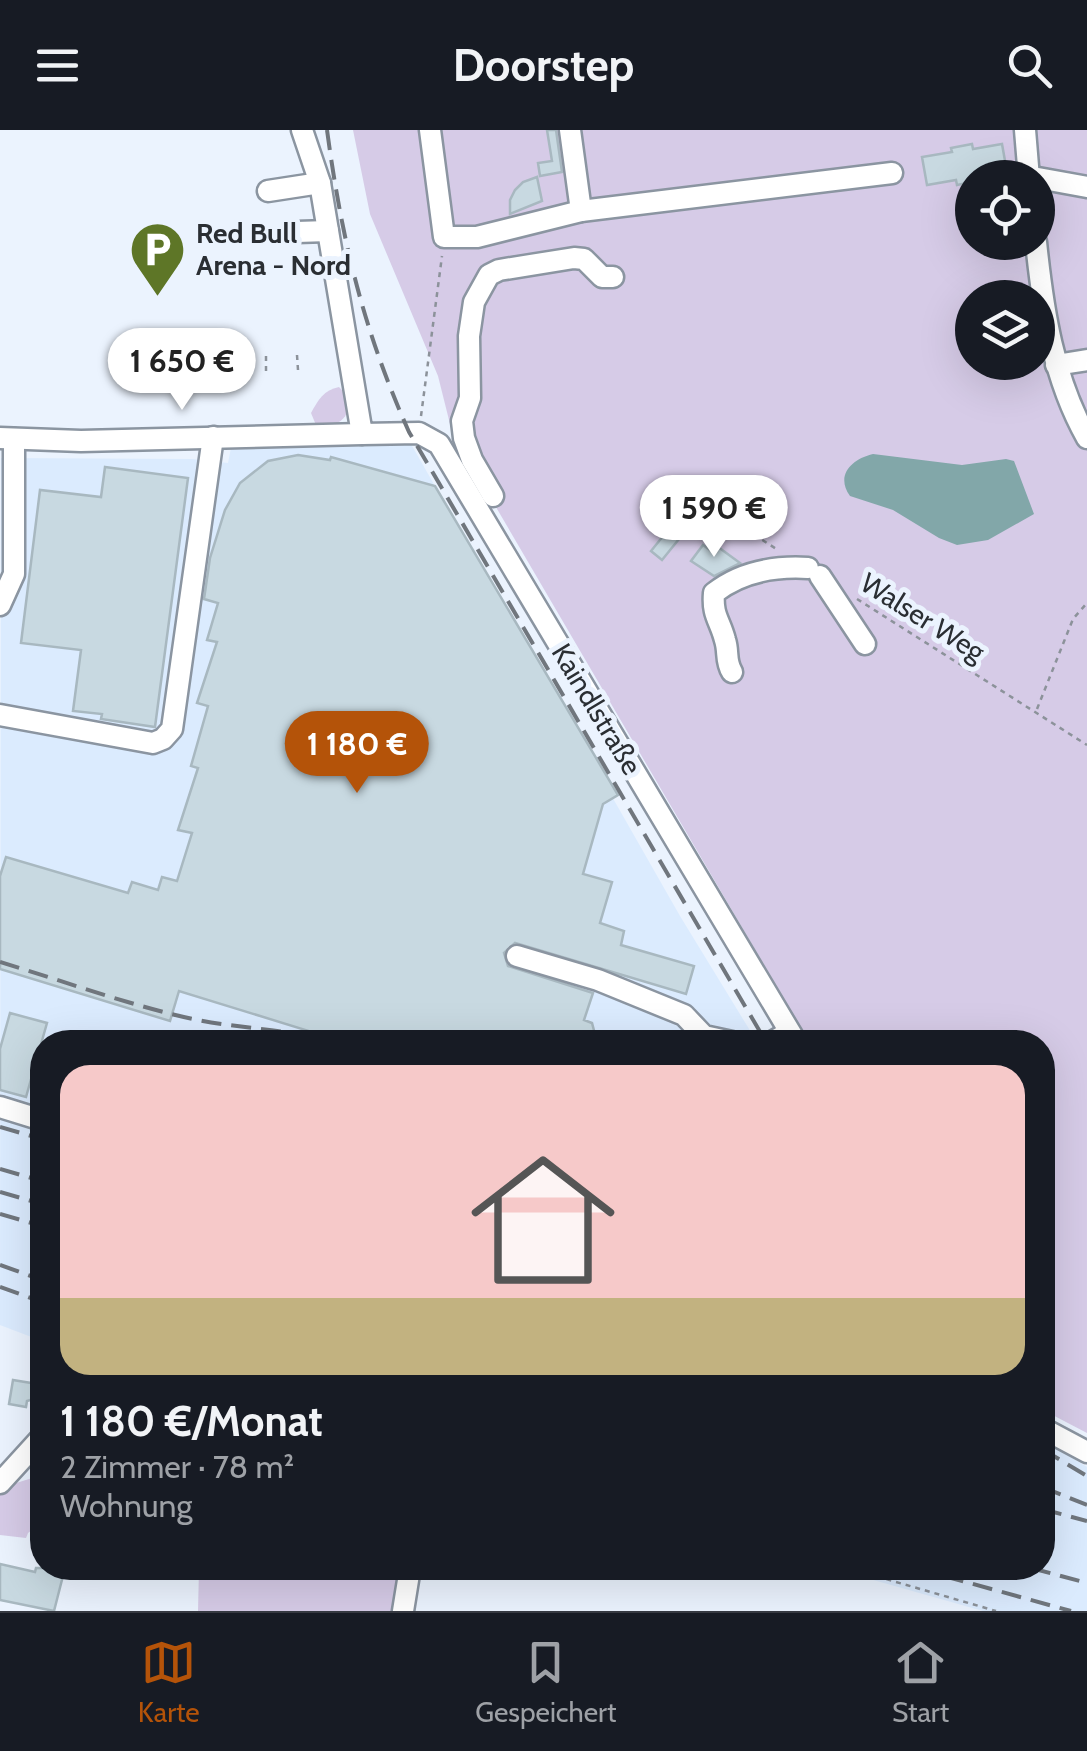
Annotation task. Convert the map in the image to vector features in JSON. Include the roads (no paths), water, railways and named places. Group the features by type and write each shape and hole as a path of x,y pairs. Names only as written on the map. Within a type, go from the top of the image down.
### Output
{"street":[{"path":"0,604 14,574 7,438 362,434 320,183 302,130"},
{"path":"430,130 444,237 477,236 581,211 892,173"},
{"path":"570,130 581,211"},
{"path":"1025,130 1029,160"},
{"path":"1055,181 1087,187"},
{"path":"268,190 320,183"},
{"path":"297,232 328,230"},
{"path":"493,496 464,438 462,420 470,398 474,302 490,275 499,270 574,258 584,260 602,277 613,277"},
{"path":"1039,260 1056,364 1069,406 1087,438"},
{"path":"1056,364 1087,360"},
{"name":"Kaindlstraße","path":"362,434 419,433 439,444 781,1030"},
{"path":"0,715 153,742 163,740 172,729 213,437"},
{"path":"732,672 727,664 725,638 712,611 714,593 727,583 780,567 814,572 865,644"},
{"path":"517,956 598,980 684,1015 698,1030"},
{"path":"0,1107 30,1116"},
{"path":"1055,1435 1087,1452"},
{"path":"0,1483 30,1450"},
{"path":"403,1611 408,1580"}],"railway":[{"path":"327,130 356,284 409,432 759,1030"},
{"path":"0,962 169,1013 268,1030"},
{"path":"0,1127 30,1136"},
{"path":"0,1169 30,1178"},
{"path":"0,1192 30,1201"},
{"path":"0,1214 30,1223"},
{"path":"0,1265 30,1276"},
{"path":"0,1287 30,1298"},
{"path":"1055,1457 1087,1476"},
{"path":"1055,1492 1087,1505"},
{"path":"1055,1512 1087,1521"},
{"path":"1055,1574 1087,1583"},
{"path":"959,1580 1071,1611"}],"place":[{"name":"Red Bull Arena - Nord","path":"157,298"}]}
